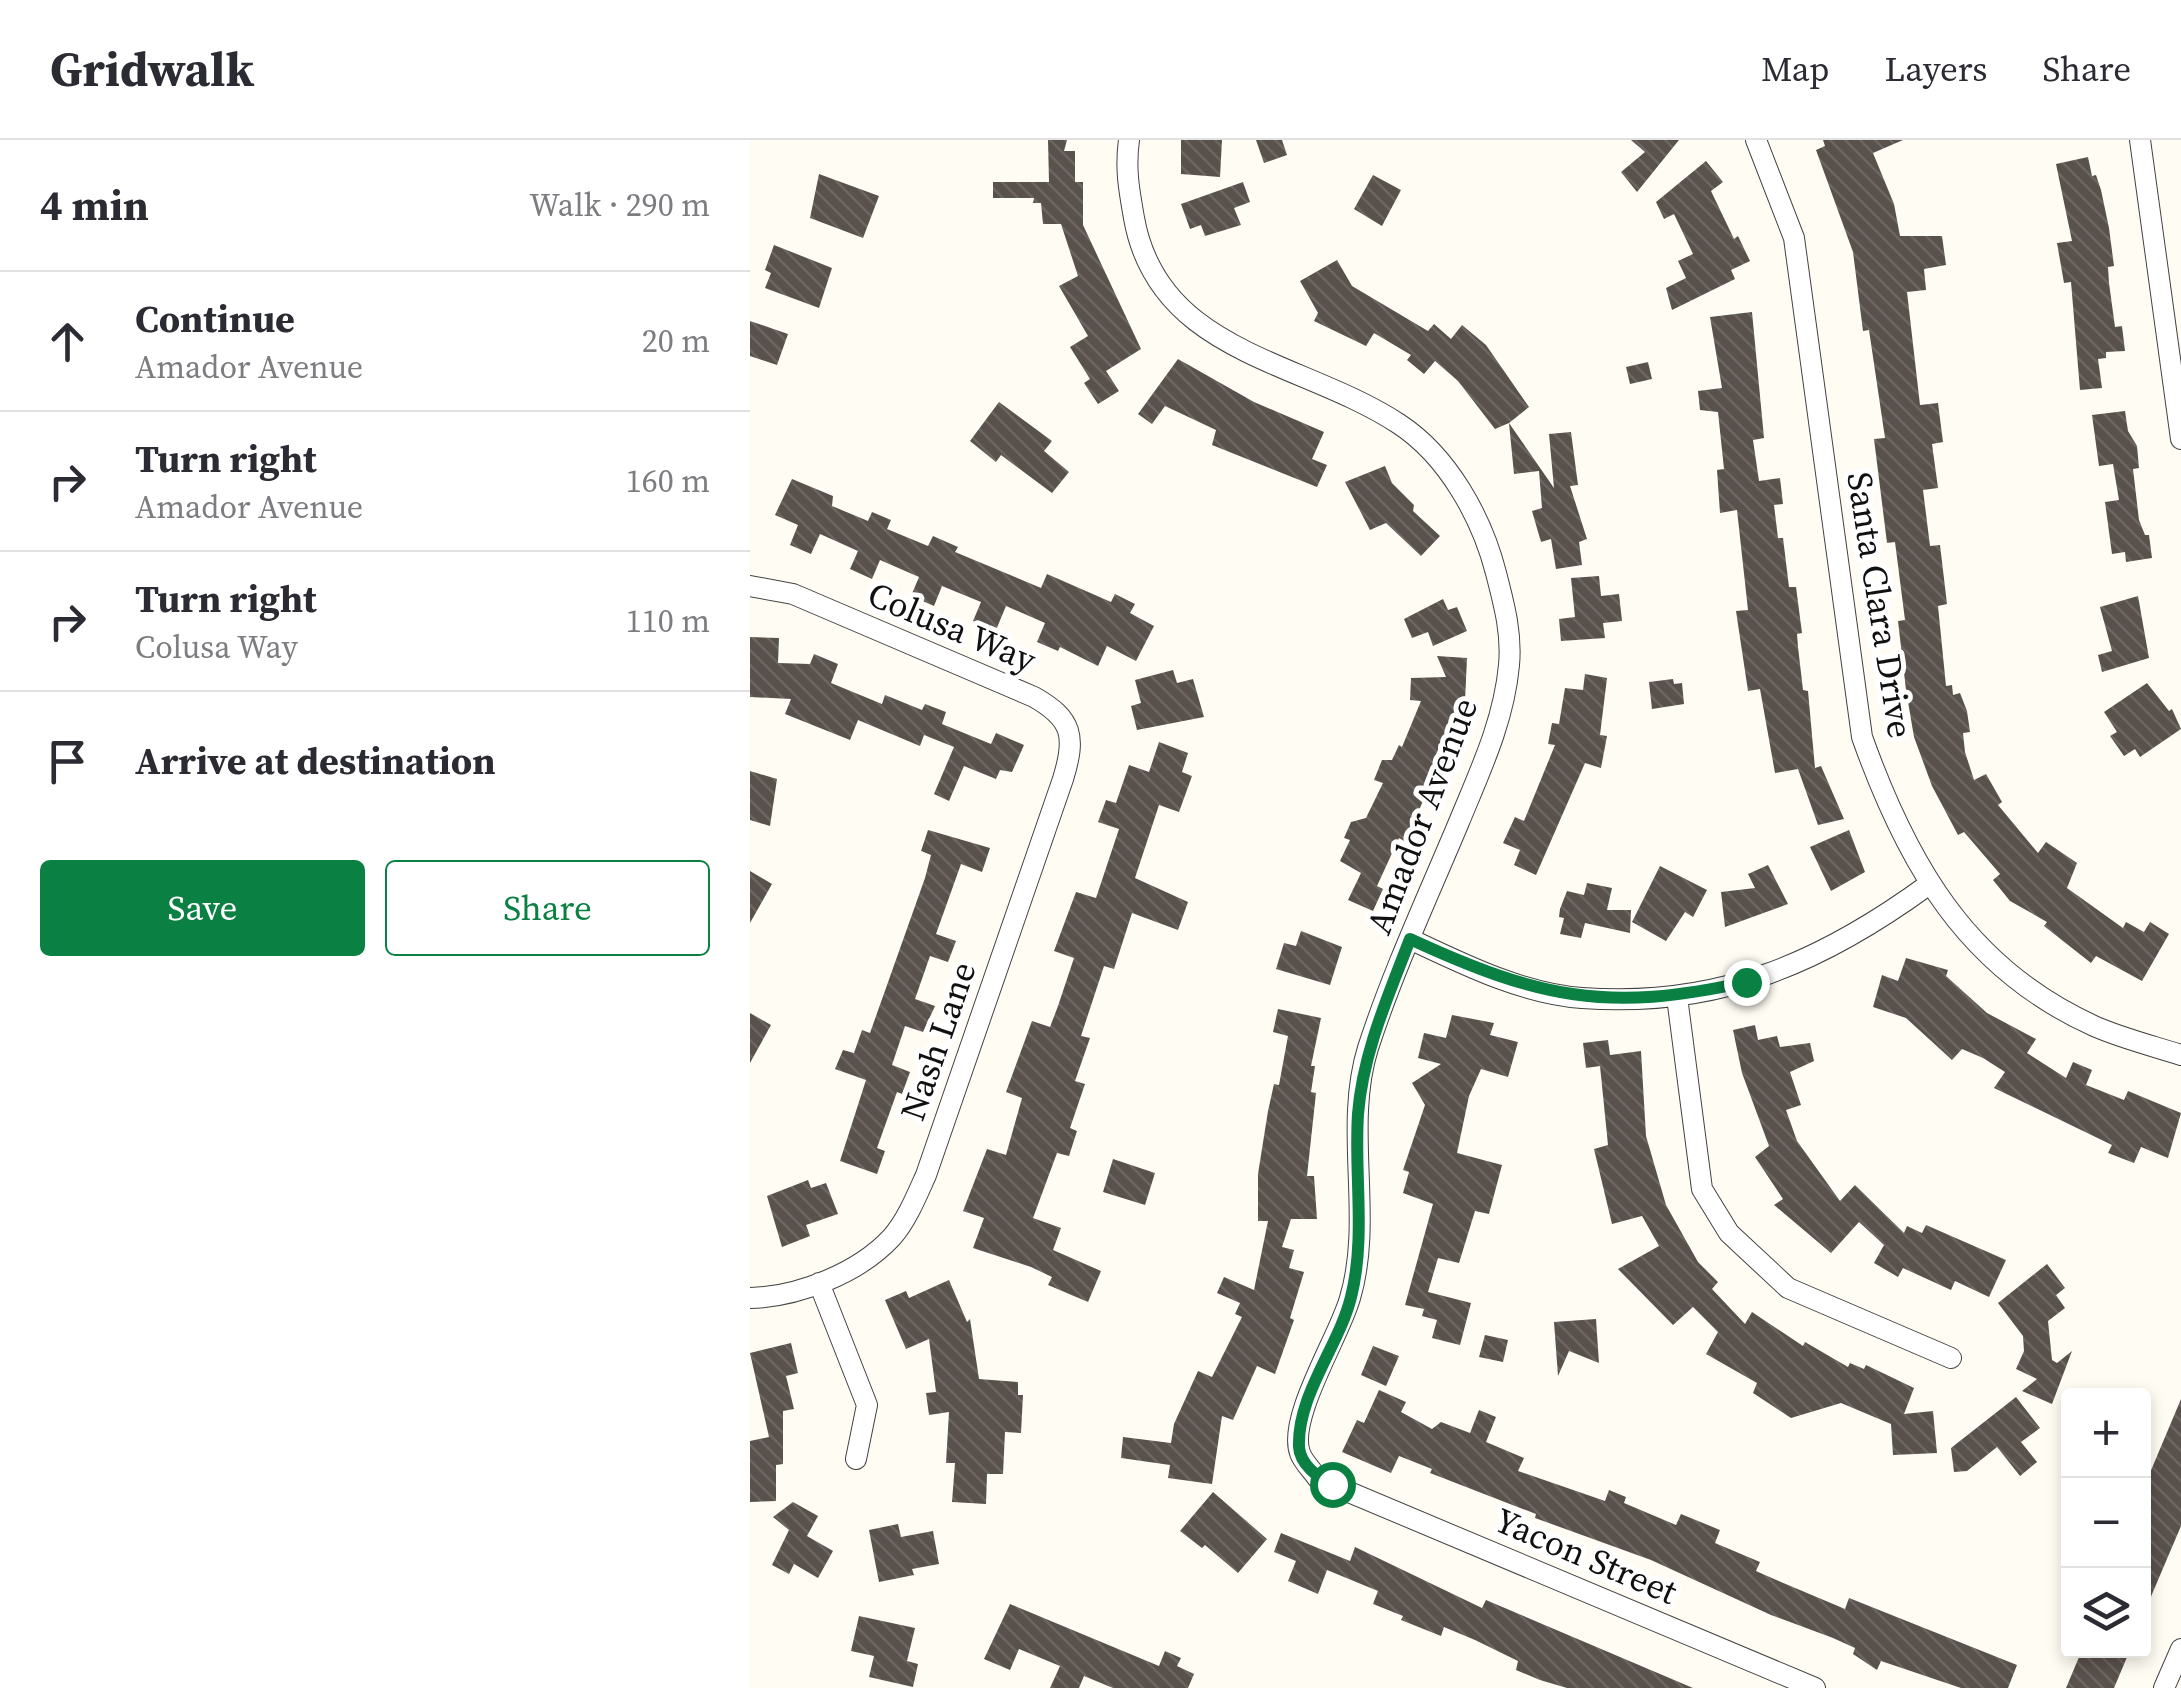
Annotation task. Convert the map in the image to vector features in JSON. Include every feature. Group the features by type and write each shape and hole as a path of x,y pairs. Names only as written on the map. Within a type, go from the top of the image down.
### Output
{"street":[{"name":"Amador Avenue","path":"1129,140 1125,170 1139,246 1156,281 1189,318 1230,345 1352,397 1404,426 1458,484 1488,543 1510,630 1509,667 1497,730 1367,1052 1358,1114 1358,1239 1351,1296 1299,1425 1300,1453 1318,1479 1332,1484"},
{"name":"Santa Clara Drive","path":"1756,140 1794,238 1862,737 1889,814 1928,885 1982,948 2034,990 2094,1026 2181,1055"},
{"path":"2140,140 2181,439"},
{"name":"Colusa Way","path":"750,586 792,594 1060,711 1070,736 1062,779"},
{"name":"Nash Lane","path":"819,1283 854,1266 892,1237 926,1175 1062,779"},
{"path":"1410,939 1484,973 1579,998 1677,998 1812,960 1873,925 1928,885"},
{"path":"1677,998 1702,1189 1729,1233 1788,1288 1952,1358"},
{"path":"750,1298 819,1283 868,1406 856,1459"},
{"name":"Yacon Street","path":"1332,1484 1815,1688"},
{"path":"2164,1688 2181,1649"}],"building":[{"path":"1048,140 1067,140 1064,151 1075,151 1075,182 1083,182 1083,225 1141,349 1106,371 1119,391 1098,404 1084,383 1090,379 1070,347 1088,336 1059,286 1078,276 1061,224 1043,224 1041,203 1033,203 1034,198 993,198 993,182 1049,182"},
{"path":"1181,140 1222,140 1220,177 1181,174"},
{"path":"1256,140 1282,140 1287,155 1264,163"},
{"path":"1631,140 1679,140 1637,192 1621,172 1645,152"},
{"path":"1823,140 1903,140 1873,153 1894,204 1900,236 1942,236 1946,265 1924,269 1926,290 1907,292 1920,405 1938,403 1943,442 1932,444 1938,488 1923,490 1930,546 1940,545 1947,604 1938,606 1946,686 1952,685 1953,695 1960,693 1967,711 1970,732 1963,733 1974,780 1986,774 2002,802 1998,805 2038,853 2046,842 2077,863 2067,888 2123,928 2126,922 2144,932 2150,922 2169,934 2142,981 2096,956 2091,963 2044,926 2047,922 2010,901 1993,880 2000,874 1964,832 1958,835 1932,786 1914,737 1906,690 1898,621 1905,620 1895,542 1887,543 1874,439 1885,438 1869,330 1863,331 1853,252 1816,150 1825,146"},
{"path":"2088,157 2092,176 2096,175 2101,190 2109,228 2114,266 2108,267 2109,283 2115,327 2122,326 2125,351 2106,352 2106,358 2098,359 2102,388 2080,390 2071,282 2064,283 2057,243 2072,241 2056,164"},
{"path":"1706,161 1723,182 1711,191 1734,239 1738,236 1750,261 1731,270 1735,279 1672,310 1666,288 1686,278 1678,261 1693,254 1674,214 1664,219 1656,202"},
{"path":"819,174 879,196 863,238 810,218"},
{"path":"1373,175 1401,190 1382,226 1354,209"},
{"path":"1243,182 1250,202 1234,208 1241,225 1205,236 1201,225 1190,229 1181,204"},
{"path":"774,245 832,268 819,308 765,288 771,273 765,270"},
{"path":"1337,260 1352,286 1428,331 1434,324 1451,339 1462,325 1486,345 1529,407 1495,429 1458,381 1435,361 1424,374 1407,360 1411,355 1374,333 1366,346 1314,321 1318,313 1300,281"},
{"path":"1752,312 1764,438 1753,440 1759,481 1780,478 1783,504 1774,505 1789,587 1796,587 1802,633 1797,634 1798,647 1803,690 1808,691 1815,768 1821,766 1844,819 1818,825 1798,769 1775,773 1760,689 1748,691 1736,611 1748,610 1737,510 1720,513 1717,470 1724,469 1718,412 1700,410 1698,391 1722,388 1710,317"},
{"path":"750,321 788,334 777,365 750,356"},
{"path":"1178,359 1254,402 1324,432 1312,459 1327,465 1317,487 1212,445 1216,430 1165,406 1152,424 1138,414"},
{"path":"1648,362 1652,379 1630,384 1626,367"},
{"path":"999,402 1052,441 1044,451 1069,472 1052,493 1001,455 996,462 970,441"},
{"path":"2125,411 2128,431 2137,446 2139,468 2133,469 2139,520 2145,535 2149,535 2152,558 2126,562 2125,552 2112,554 2105,502 2119,500 2113,464 2099,466 2092,415"},
{"path":"1509,423 1554,488 1549,434 1571,432 1578,485 1570,486 1587,539 1579,542 1582,565 1556,569 1551,539 1541,542 1532,511 1542,508 1539,471 1514,474"},
{"path":"1385,466 1392,483 1414,505 1413,511 1440,536 1421,556 1386,523 1370,530 1345,482"},
{"path":"792,479 833,496 832,506 868,521 872,512 891,520 887,529 928,546 933,536 958,547 955,552 1041,588 1047,574 1111,602 1115,594 1135,604 1130,613 1154,626 1136,661 1107,646 1098,666 1060,647 1058,651 1037,642 1045,623 1006,606 996,630 973,621 981,602 942,586 934,606 911,596 919,577 880,560 872,579 850,569 858,551 820,534 811,554 790,545 798,525 775,515"},
{"path":"1599,576 1601,596 1619,594 1622,621 1603,623 1605,638 1561,641 1559,619 1575,617 1571,578"},
{"path":"2138,596 2149,658 2102,672 2098,655 2112,651 2100,607"},
{"path":"1443,599 1448,610 1457,607 1467,631 1433,646 1428,632 1412,638 1404,619"},
{"path":"750,637 779,638 778,663 810,664 814,654 838,664 831,683 882,704 885,695 922,710 925,704 946,712 942,724 991,744 996,733 1024,745 1012,772 1000,770 996,779 964,766 949,801 934,794 954,747 924,735 920,746 858,720 850,740 785,714 791,699 750,697"},
{"path":"1437,656 1467,658 1464,723 1458,710 1457,721 1451,721 1433,761 1438,763 1416,818 1404,841 1399,838 1377,886 1383,889 1373,911 1348,900 1361,873 1340,861 1350,840 1344,838 1351,822 1366,818 1383,783 1374,780 1382,760 1392,760 1399,745 1402,747 1421,701 1410,700 1411,678 1446,677"},
{"path":"1173,670 1177,683 1193,679 1204,717 1137,730 1131,706 1141,703 1135,680"},
{"path":"1585,674 1607,678 1600,735 1607,736 1601,768 1585,763 1536,875 1514,865 1520,850 1503,843 1515,817 1524,821 1555,745 1548,744 1552,723 1559,724 1565,688 1583,690"},
{"path":"1673,679 1674,684 1682,683 1684,704 1652,709 1649,682"},
{"path":"2147,683 2169,711 2172,709 2181,729 2140,757 2135,749 2124,756 2110,736 2117,732 2104,712"},
{"path":"1159,742 1188,753 1182,772 1192,776 1179,812 1159,805 1135,878 1188,902 1178,930 1132,913 1114,969 1104,966 1081,1036 1090,1038 1075,1081 1085,1084 1070,1128 1077,1131 1069,1156 1057,1153 1033,1218 1061,1228 1053,1250 1101,1271 1088,1302 1048,1285 1052,1277 1031,1267 973,1248 984,1218 963,1211 987,1149 1006,1155 1022,1098 1006,1092 1032,1021 1050,1027 1058,1006 1074,958 1054,951 1076,892 1096,898 1119,829 1098,822 1106,800 1116,803 1129,765 1149,772"},
{"path":"750,771 777,779 770,826 750,820"},
{"path":"928,830 990,848 982,872 961,864 936,934 956,941 948,962 930,956 915,999 935,1006 923,1032 905,1026 892,1065 910,1072 902,1094 897,1092 877,1148 885,1151 877,1174 840,1161 866,1080 835,1069 843,1050 854,1053 862,1030 870,1033 925,878 931,855 921,851"},
{"path":"1849,830 1865,872 1831,891 1810,847"},
{"path":"1768,865 1788,904 1725,927 1721,892 1755,888 1748,874"},
{"path":"1660,866 1707,890 1693,917 1685,912 1666,941 1632,922"},
{"path":"750,871 772,884 750,923"},
{"path":"1587,883 1612,888 1607,910 1631,910 1630,933 1585,923 1581,938 1560,934 1564,918 1559,917 1560,909 1567,891 1584,895"},
{"path":"1301,931 1342,947 1330,985 1276,969 1284,943 1296,946"},
{"path":"1906,958 1948,970 1946,976 1987,1013 2036,1039 2027,1053 2066,1078 2073,1062 2092,1070 2086,1085 2124,1100 2128,1091 2181,1113 2168,1158 2141,1147 2134,1163 2108,1153 2112,1145 1994,1088 2005,1072 1983,1058 1962,1049 1952,1060 1906,1018 1873,1007 1882,975 1898,981"},
{"path":"1278,1009 1321,1018 1311,1066 1315,1066 1311,1092 1316,1093 1307,1176 1314,1176 1317,1219 1291,1219 1282,1247 1294,1250 1289,1268 1304,1272 1290,1318 1294,1320 1275,1374 1257,1366 1233,1420 1222,1416 1212,1484 1168,1478 1170,1465 1121,1458 1123,1437 1171,1443 1174,1424 1198,1371 1212,1377 1242,1317 1235,1314 1240,1303 1217,1293 1224,1277 1254,1290 1268,1221 1258,1221 1258,1174 1268,1111 1274,1084 1279,1085 1288,1036 1273,1032"},
{"path":"750,1013 771,1025 750,1063"},
{"path":"1452,1015 1494,1023 1490,1035 1518,1042 1508,1077 1481,1069 1469,1096 1457,1153 1502,1165 1489,1214 1475,1211 1459,1263 1438,1258 1428,1292 1471,1303 1460,1345 1432,1338 1437,1320 1422,1316 1424,1309 1405,1305 1433,1204 1403,1193 1409,1172 1403,1170 1425,1105 1412,1083 1441,1064 1418,1058 1424,1033 1446,1038"},
{"path":"1755,1025 1758,1040 1777,1036 1780,1047 1810,1043 1814,1061 1790,1072 1801,1105 1786,1110 1797,1141 1840,1201 1855,1185 1904,1233 1907,1226 1922,1233 1926,1225 2006,1260 1989,1297 1955,1281 1951,1290 1903,1268 1898,1277 1874,1263 1884,1245 1859,1222 1831,1253 1774,1205 1783,1199 1755,1157 1769,1146 1742,1073 1733,1030"},
{"path":"1608,1040 1610,1055 1641,1051 1646,1136 1666,1205 1698,1262 1718,1282 1712,1289 1745,1324 1752,1312 1803,1346 1805,1342 1848,1367 1850,1363 1864,1369 1866,1365 1914,1388 1904,1414 1933,1411 1937,1453 1893,1455 1891,1424 1841,1403 1791,1418 1753,1393 1757,1383 1706,1354 1718,1332 1693,1307 1673,1325 1618,1269 1659,1246 1642,1216 1612,1224 1594,1149 1608,1145 1600,1066 1586,1068 1583,1043"},
{"path":"1113,1159 1155,1173 1145,1205 1103,1192"},
{"path":"808,1180 811,1188 826,1183 838,1214 806,1225 810,1236 782,1247 767,1196"},
{"path":"2047,1264 2065,1288 2056,1295 2065,1308 2048,1321 2052,1360 2057,1363 2072,1351 2052,1404 2022,1391 2037,1379 2016,1369 2024,1351 2023,1336 1998,1303"},
{"path":"949,1280 967,1322 970,1319 979,1379 1018,1382 1018,1395 1023,1395 1021,1433 1005,1432 1003,1474 987,1474 986,1504 952,1502 955,1463 946,1463 949,1412 929,1415 926,1393 936,1392 929,1339 906,1349 885,1300 906,1291 909,1298"},
{"path":"1596,1319 1599,1363 1569,1351 1558,1376 1554,1322"},
{"path":"1485,1335 1508,1340 1503,1362 1479,1357"},
{"path":"791,1343 798,1373 786,1376 794,1409 783,1411 783,1464 776,1465 776,1501 750,1502 750,1441 769,1437 750,1353"},
{"path":"1373,1346 1399,1356 1386,1386 1361,1375"},
{"path":"1379,1390 1406,1402 1401,1412 1432,1429 1441,1422 1470,1433 1479,1410 1496,1417 1486,1442 1524,1458 1518,1471 1605,1501 1609,1490 1626,1497 1624,1503 1676,1525 1681,1514 1720,1530 1715,1543 1760,1562 1756,1571 1845,1609 1849,1598 2017,1665 2008,1688 1961,1688 1881,1661 1877,1670 1853,1654 1855,1648 1833,1638 1771,1615 1651,1560 1535,1518 1536,1514 1430,1473 1432,1469 1399,1456 1391,1473 1342,1452 1357,1420 1364,1423"},
{"path":"2016,1397 2040,1428 2021,1442 2037,1462 2020,1476 1997,1447 1967,1471 1954,1472 1951,1448"},
{"path":"2181,1399 2181,1526 2151,1597 2151,1478"},
{"path":"1213,1492 1267,1539 1238,1573 1205,1545 1202,1548 1180,1531"},
{"path":"793,1502 818,1516 807,1536 833,1551 818,1578 794,1564 789,1574 772,1565 789,1530 773,1517"},
{"path":"898,1524 901,1537 933,1531 939,1564 912,1569 914,1575 879,1582 869,1530"},
{"path":"1281,1533 1350,1561 1355,1547 1482,1608 1486,1600 1693,1688 1567,1688 1540,1680 1516,1670 1518,1661 1475,1640 1444,1627 1441,1636 1401,1620 1403,1616 1373,1604 1378,1591 1327,1570 1318,1594 1288,1581 1296,1561 1274,1552"},
{"path":"1010,1604 1159,1666 1165,1651 1181,1658 1177,1666 1194,1674 1188,1688 1113,1688 1084,1676 1079,1688 1050,1688 1060,1666 1019,1649 1010,1670 984,1659"},
{"path":"859,1616 915,1628 907,1661 918,1664 913,1687 869,1677 874,1656 851,1651"},
{"path":"2079,1658 2127,1658 2114,1688 2066,1688"}],"route":[{"path":"1332,1484 1318,1479 1300,1453 1299,1425 1351,1296 1358,1239 1358,1114 1367,1052 1410,939 1484,973 1579,998 1677,998 1746,982"}]}
